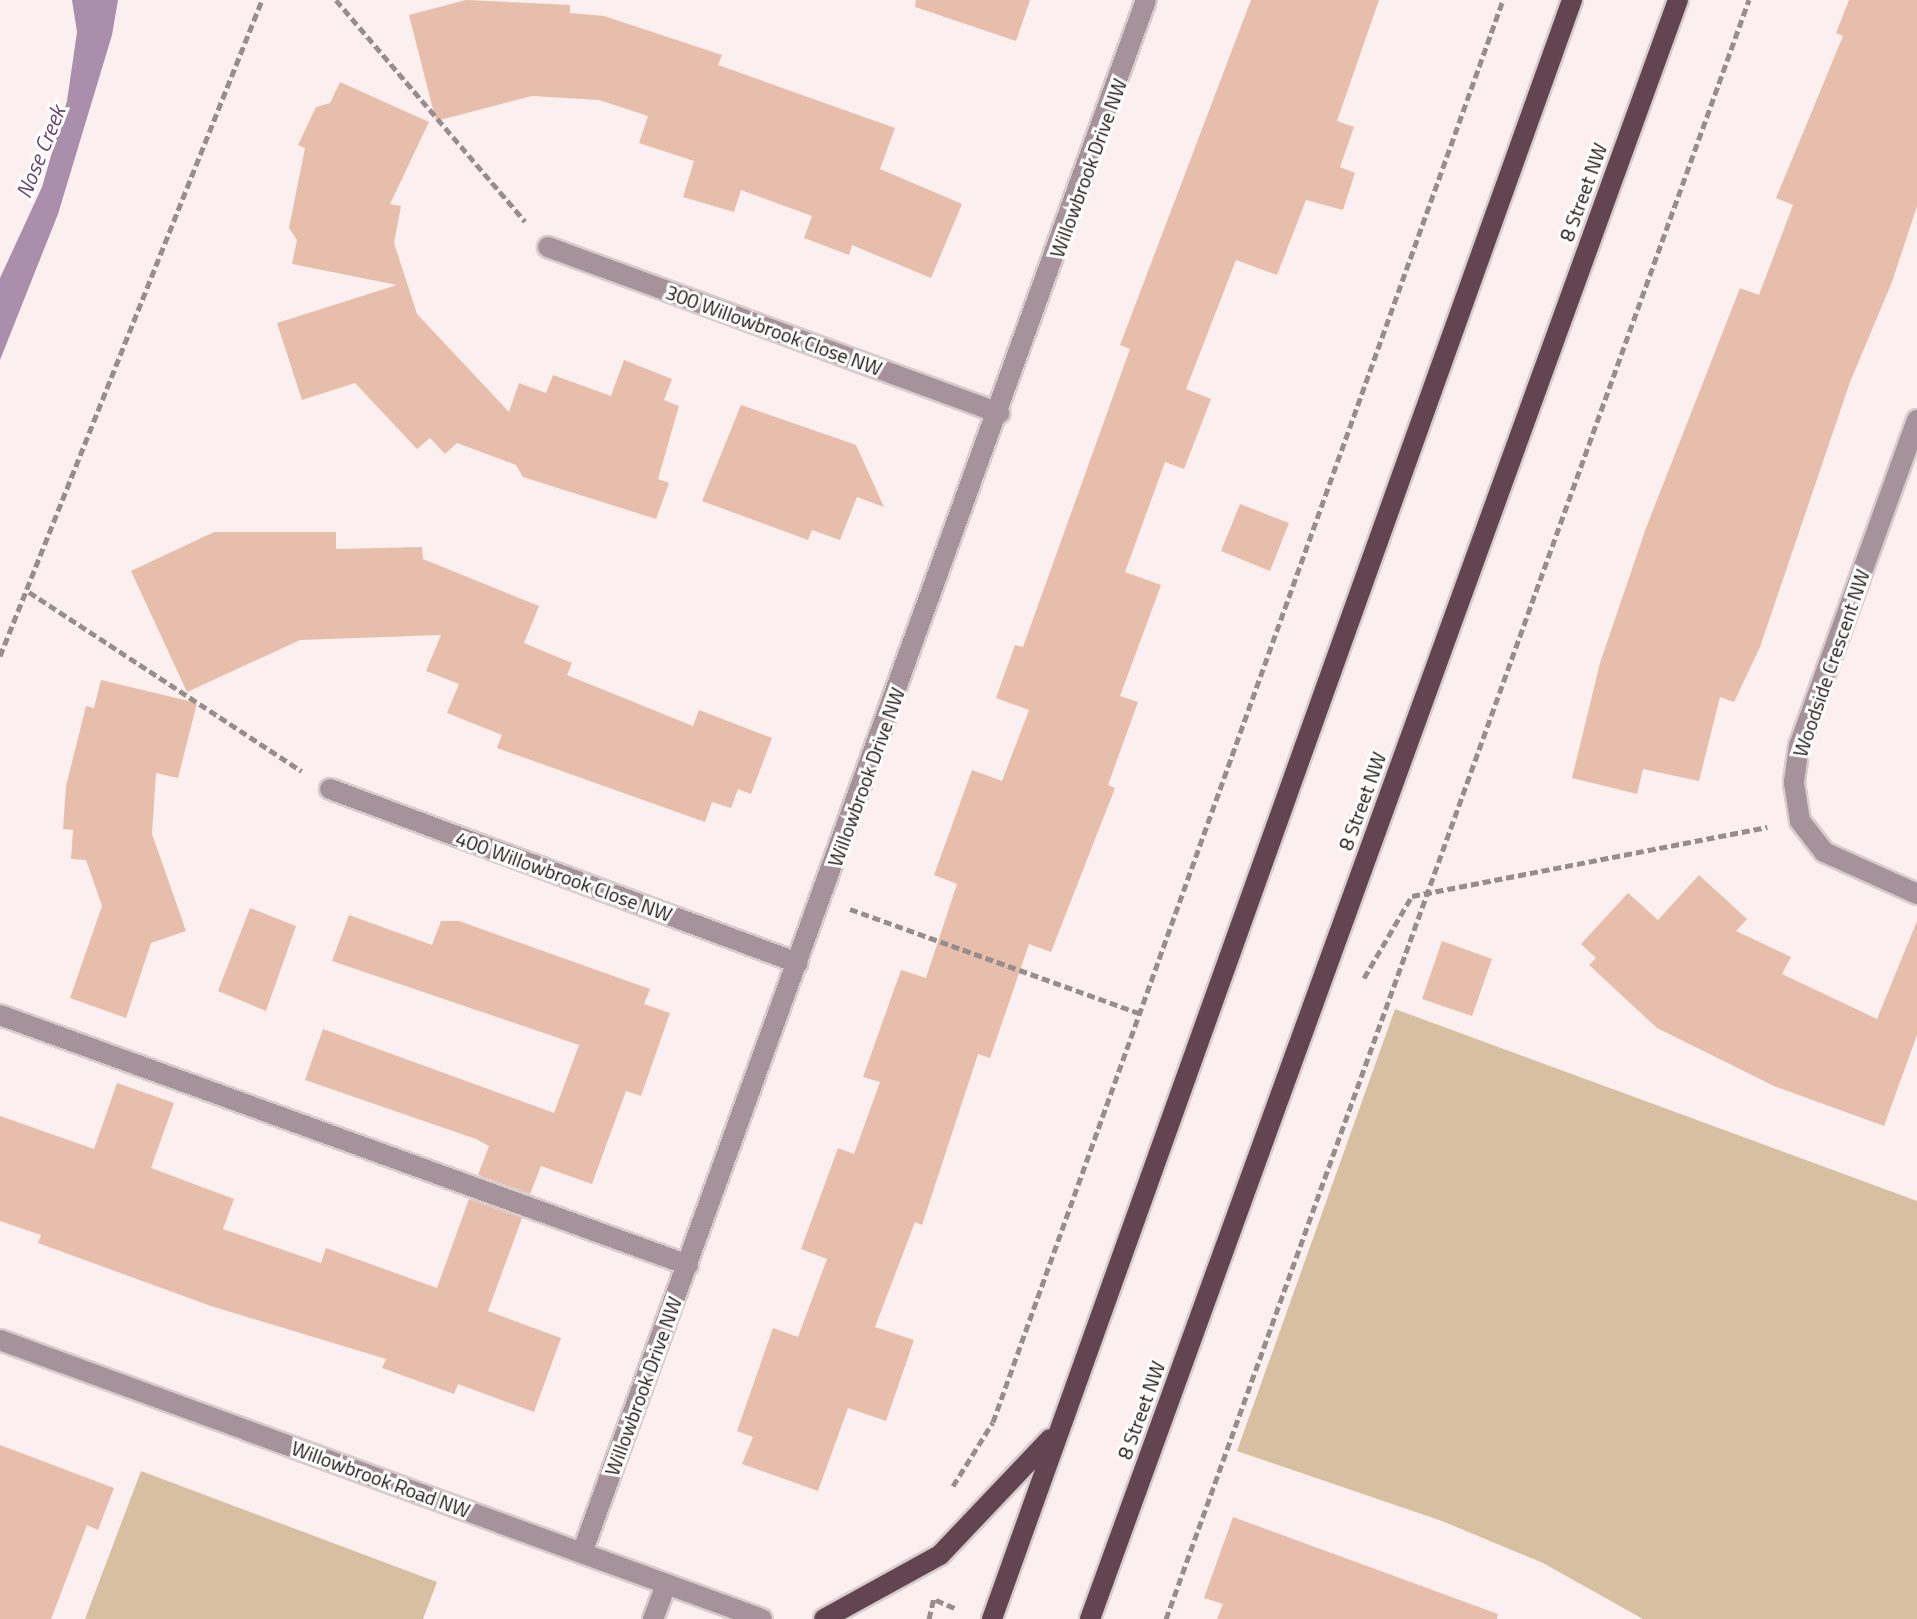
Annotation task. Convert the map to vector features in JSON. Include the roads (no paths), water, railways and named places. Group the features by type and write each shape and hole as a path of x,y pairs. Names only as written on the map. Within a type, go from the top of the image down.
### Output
{"main road":[{"path":"992,1619 1572,0"},
{"name":"8 Street NW","path":"1090,1619 1678,0"},
{"path":"824,1619 940,1555 1058,1430"}],"street":[{"name":"Willowbrook Drive NW","path":"582,1553 999,413 1146,0"},
{"name":"300 Willowbrook Close NW","path":"548,247 999,413"},
{"name":"Woodside Crescent NW","path":"1917,420 1799,746 1800,821 1824,852 1917,894"},
{"name":"400 Willowbrook Close NW","path":"330,789 798,963"},
{"path":"0,1015 688,1265"},
{"name":"Willowbrook Road NW","path":"0,1340 762,1619"},
{"path":"653,1619 666,1585"}],"water label":[{"name":"Nose Creek","path":"41,152"}]}
